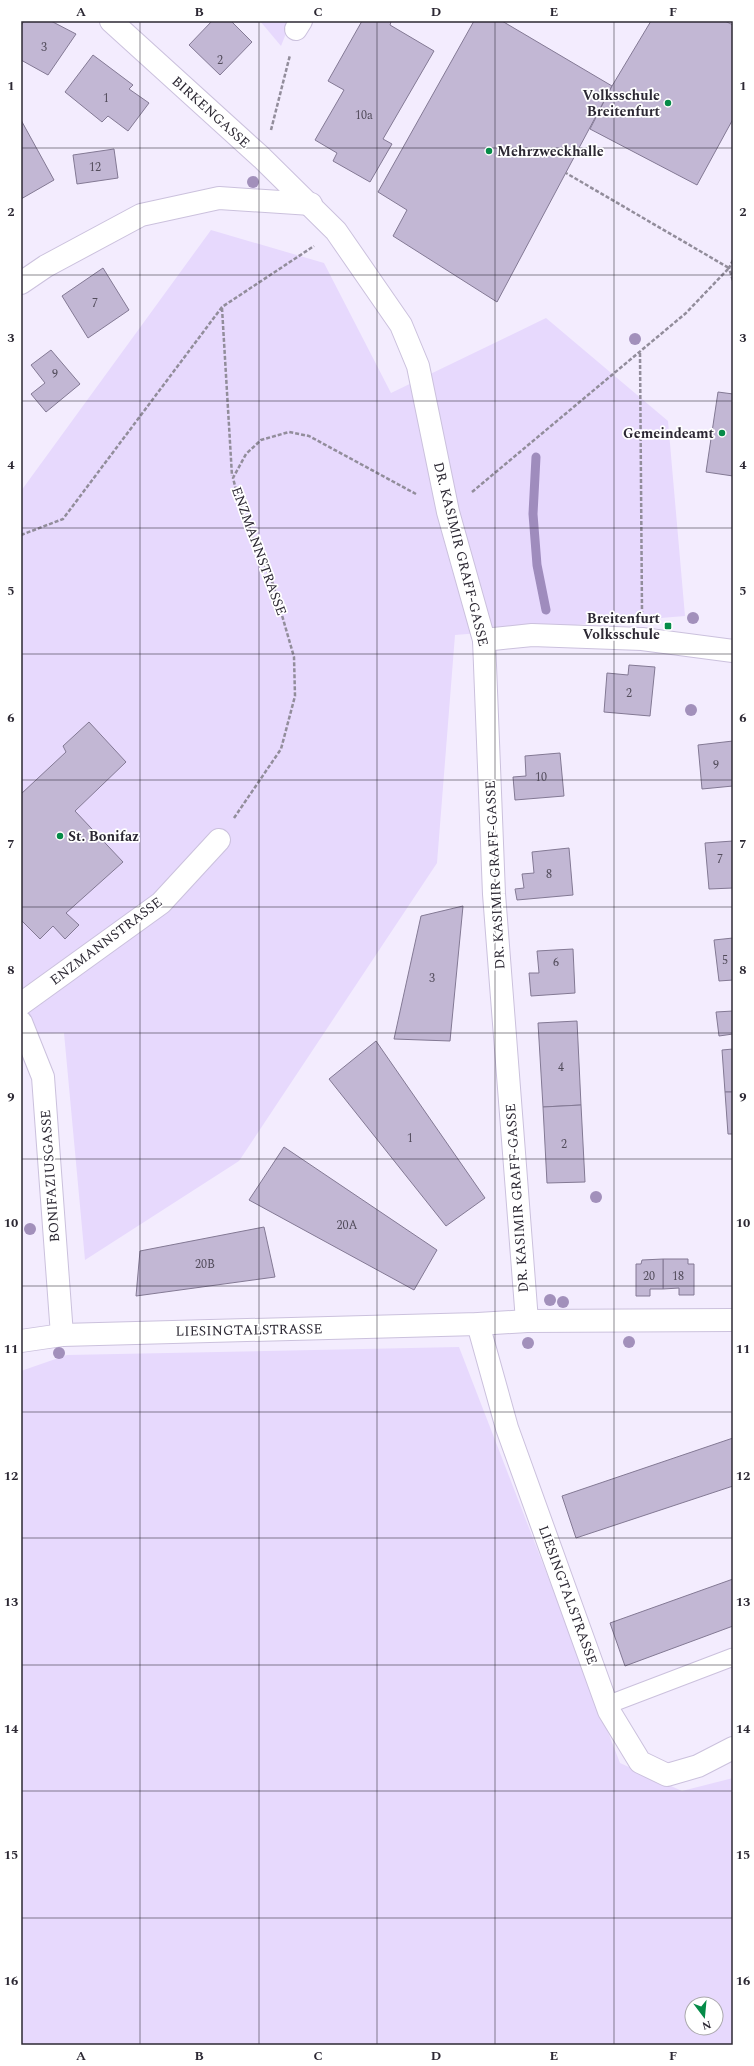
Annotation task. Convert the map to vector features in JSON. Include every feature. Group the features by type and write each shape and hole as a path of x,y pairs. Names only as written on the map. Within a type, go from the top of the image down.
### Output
{"street":[{"name":"BIRKENGASSE","path":"110,21 311,204"},
{"path":"21,284 46,266 142,214 219,198 311,204"},
{"name":"DR. KASIMIR GRAFF-GASSE","path":"311,204 336,231 401,325 418,366 448,512 484,640 494,894 526,1321"},
{"path":"484,640 532,635 642,638 733,650"},
{"name":"ENZMANNSTRASSE","path":"21,1004 160,903 219,840"},
{"name":"BONIFAZIUSGASSE","path":"21,1022 43,1077 62,1335"},
{"name":"LIESINGTALSTRASSE","path":"21,1341 62,1335 478,1324 526,1321 732,1322"},
{"name":"LIESINGTALSTRASSE","path":"478,1324 507,1428 607,1705 640,1762 667,1775 698,1766 733,1748"}],"lane":[{"path":"607,1705 733,1657"}],"path":[{"path":"262,158 273,123 298,25"},
{"path":"566,173 729,268 733,281"},
{"path":"21,535 63,519 222,307 336,231"},
{"path":"448,512 686,313 729,268 733,260"},
{"path":"222,307 233,478"},
{"path":"640,352 642,638"},
{"name":"ENZMANNSTRASSE","path":"219,840 281,749 295,696 294,657 273,584 240,505 233,478 246,454 261,440 289,432 309,436 448,512"}],"shaded area":[{"path":"260,21 291,21 281,46"},
{"path":"211,230 324,263 391,393 546,318 668,421 685,616 455,635 437,863 239,1161 85,1260 64,1033 21,1034 21,491"},
{"path":"459,1347 620,1763 682,1791 733,1778 733,2045 21,2045 21,1371 67,1355"}],"building":[{"path":"24,21 51,21 76,34 48,75 21,60 21,26"},
{"path":"212,21 231,21 252,42 220,75 189,45"},
{"path":"362,21 389,21 391,22 390,25 434,51 383,139 392,144 370,182 333,161 337,153 315,140 344,90 328,81"},
{"name":"Mehrzweckhalle","path":"474,21 502,21 612,86 497,302 393,236 407,210 378,192"},
{"name":"Volksschule Breitenfurt","path":"651,21 725,21 733,25 733,119 697,185 590,129 612,86"},
{"path":"93,55 133,85 129,89 149,103 128,131 108,116 102,122 65,92"},
{"path":"21,120 54,180 21,199"},
{"path":"114,149 118,178 77,184 73,155"},
{"path":"103,268 129,310 88,338 62,296"},
{"path":"51,350 80,384 46,412 31,394 45,383 31,365"},
{"name":"Gemeindeamt","path":"718,392 733,394 733,476 706,472"},
{"path":"629,665 655,667 650,716 604,712 607,673 628,675"},
{"name":"St. Bonifaz","path":"89,722 126,762 75,811 123,862 66,913 79,925 65,939 53,926 40,939 21,920 21,794 66,752 63,746"},
{"path":"733,741 733,786 702,789 698,745"},
{"path":"560,753 564,796 515,800 513,777 526,776 525,756"},
{"path":"733,841 733,888 709,889 705,843"},
{"path":"569,848 573,895 517,900 515,889 524,888 522,874 534,873 532,852"},
{"path":"463,906 450,1041 394,1039 421,916"},
{"path":"733,938 733,980 719,981 714,940"},
{"path":"573,949 575,993 531,996 529,973 539,973 537,951"},
{"path":"733,1011 733,1034 719,1036 716,1012"},
{"path":"577,1021 581,1105 543,1107 538,1023"},
{"path":"376,1041 485,1198 446,1226 329,1079"},
{"path":"733,1049 733,1092 725,1092 722,1050"},
{"path":"725,1092 733,1092 733,1134 728,1134"},
{"path":"581,1105 585,1182 547,1183 543,1107"},
{"path":"284,1147 437,1250 414,1290 249,1200"},
{"path":"264,1227 275,1277 136,1296 140,1251"},
{"path":"663,1259 688,1259 688,1264 694,1264 694,1295 679,1295 679,1288 663,1289"},
{"path":"663,1259 663,1289 650,1289 650,1296 636,1296 636,1264 641,1264 642,1260"},
{"path":"733,1438 733,1486 576,1538 562,1496"},
{"path":"733,1579 733,1626 625,1666 610,1623"}],"waterway":[{"path":"536,457 533,514 537,565 546,610"}],"place":[{"name":"Volksschule Breitenfurt","path":"668,103"},
{"name":"Mehrzweckhalle","path":"489,151"},
{"name":"Gemeindeamt","path":"722,433"},
{"name":"Breitenfurt Volksschule","path":"668,626"},
{"name":"St. Bonifaz","path":"60,836"}]}
